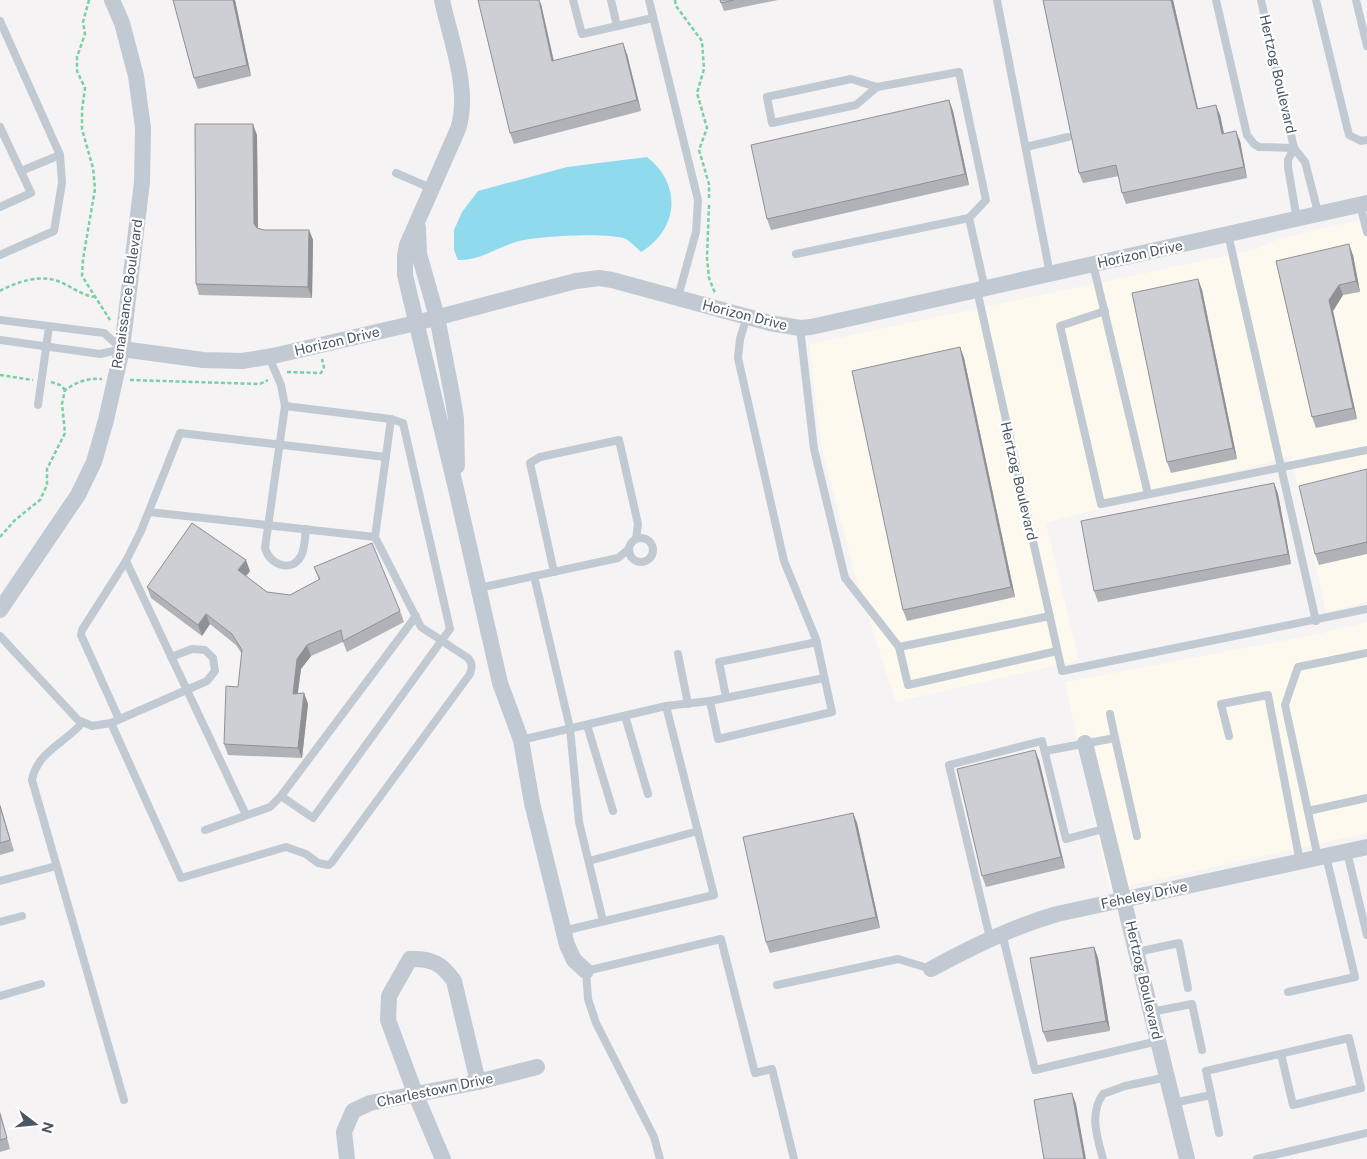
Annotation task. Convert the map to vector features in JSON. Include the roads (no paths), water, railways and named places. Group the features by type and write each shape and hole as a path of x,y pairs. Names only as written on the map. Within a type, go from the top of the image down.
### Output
{"street":[{"name":"Renaissance Boulevard","path":"0,610 78,495 94,462 122,349 142,182 143,144 136,76 122,23 112,0"},
{"path":"442,0 464,105 458,129 408,245 404,269 500,683 522,740 532,803 563,931 570,953 586,971"},
{"name":"Horizon Drive","path":"122,349 203,360 242,361 269,357 416,323 586,279 612,280 800,328 825,325 1228,234 1319,216 1364,204"},
{"path":"418,223 419,254 437,317 456,419 457,492"},
{"name":"Renaissance Boulevard","path":"0,594 28,571"},
{"name":"Hertzog Boulevard","path":"1085,743 1187,1159"},
{"name":"Feheley Drive","path":"930,969 996,936 1056,914 1367,847"},
{"path":"443,1159 414,1093 388,1020 389,996 410,959 424,958 444,967 454,981 478,1082"},
{"name":"Charlestown Drive","path":"347,1159 344,1132 353,1110 370,1103 478,1082 537,1067"}],"lane":[{"path":"573,0 582,34 653,18"},
{"path":"610,0 617,26"},
{"path":"649,0 698,200 696,232 678,297"},
{"path":"998,0 1050,274"},
{"path":"1216,0 1247,135 1259,147 1294,148"},
{"name":"Hertzog Boulevard","path":"1261,0 1294,148 1305,162 1319,216"},
{"path":"1316,0 1349,135 1361,141 1367,140"},
{"path":"1356,0 1367,46"},
{"path":"0,21 60,154 62,183 54,231 0,255"},
{"path":"796,254 970,218 986,200 959,72 877,87 851,79 767,97 772,123 856,105 877,87"},
{"path":"0,127 31,192 0,208"},
{"path":"1026,147 1068,137"},
{"name":"Hertzog Boulevard","path":"1294,148 1288,160 1288,167 1298,220"},
{"path":"21,171 60,154"},
{"path":"396,174 433,189"},
{"path":"1364,204 1367,232"},
{"name":"Hertzog Boulevard","path":"970,218 981,290 1062,672 1316,621"},
{"path":"1228,234 1316,621 1367,609"},
{"path":"1094,264 1148,494"},
{"path":"1105,311 1060,326 1100,504 1367,450"},
{"path":"710,701 718,739 832,712 817,642 786,570 738,358 738,345 747,316"},
{"path":"0,320 104,333 122,349"},
{"path":"38,405 49,327"},
{"path":"800,328 814,449 845,578 899,647 908,685 1057,650"},
{"path":"0,340 100,354 122,349"},
{"path":"269,357 277,374 285,406 268,525 266,553 270,559 281,566 293,564 299,560 302,554 306,529"},
{"path":"281,796 312,818 450,629 403,423 391,419 285,406"},
{"path":"111,723 181,878 286,847 306,854 318,863 329,865 470,674 472,663 468,658 421,627 375,537 391,419"},
{"path":"119,719 81,636 84,625 126,561 149,512 180,433 386,457"},
{"path":"479,588 554,572 618,558 629,549 636,539 638,524 619,440 540,457 530,463 554,572"},
{"path":"149,512 375,537"},
{"path":"629,549 631,557 638,562 646,561 650,558 653,550 650,542 642,538 636,539"},
{"path":"126,561 246,815"},
{"path":"534,576 570,728 579,822 603,921"},
{"path":"205,830 270,806 281,796 416,616"},
{"path":"899,647 1050,616"},
{"path":"0,636 82,723 92,726 111,723 187,690 212,676 214,671 214,658 205,650 199,648 171,658"},
{"path":"726,698 718,662 817,642"},
{"path":"1288,992 1356,978 1308,811 1286,705 1298,668 1367,653"},
{"path":"678,654 688,704"},
{"path":"522,740 666,706 710,701 824,678"},
{"path":"1229,736 1221,704 1268,695 1300,862"},
{"path":"563,931 714,895 666,706"},
{"path":"1110,714 1137,836"},
{"path":"625,716 648,794"},
{"path":"82,723 74,732 42,757 34,772 34,794 124,1100"},
{"path":"587,725 613,810"},
{"path":"1045,751 1115,738"},
{"path":"1106,828 1066,839 1042,741 949,765 1035,1070 1158,1041"},
{"path":"1308,811 1367,798"},
{"path":"589,861 698,831"},
{"path":"1347,852 1367,935"},
{"path":"0,881 56,866"},
{"path":"1357,895 1367,893"},
{"path":"0,922 22,916"},
{"path":"660,1159 654,1137 596,1023 588,998 586,971 721,939 756,1073 772,1069 794,1159"},
{"path":"1137,952 1178,943 1188,988"},
{"path":"777,985 898,959 930,969"},
{"path":"0,996 42,984"},
{"path":"1152,1012 1192,1004 1202,1050"},
{"path":"1219,1133 1206,1071 1349,1038 1361,1088 1293,1105 1281,1054"},
{"path":"1103,1159 1094,1126 1096,1110 1103,1094 1125,1086 1167,1077"},
{"path":"1173,1103 1211,1095"},
{"path":"1257,1159 1367,1133"}],"water":[{"path":"647,157 666,180 671,193 671,206 669,219 663,231 654,242 641,252 626,239 604,236 571,236 525,240 480,256 458,260 454,250 454,230 462,212 478,191 567,167"}]}
